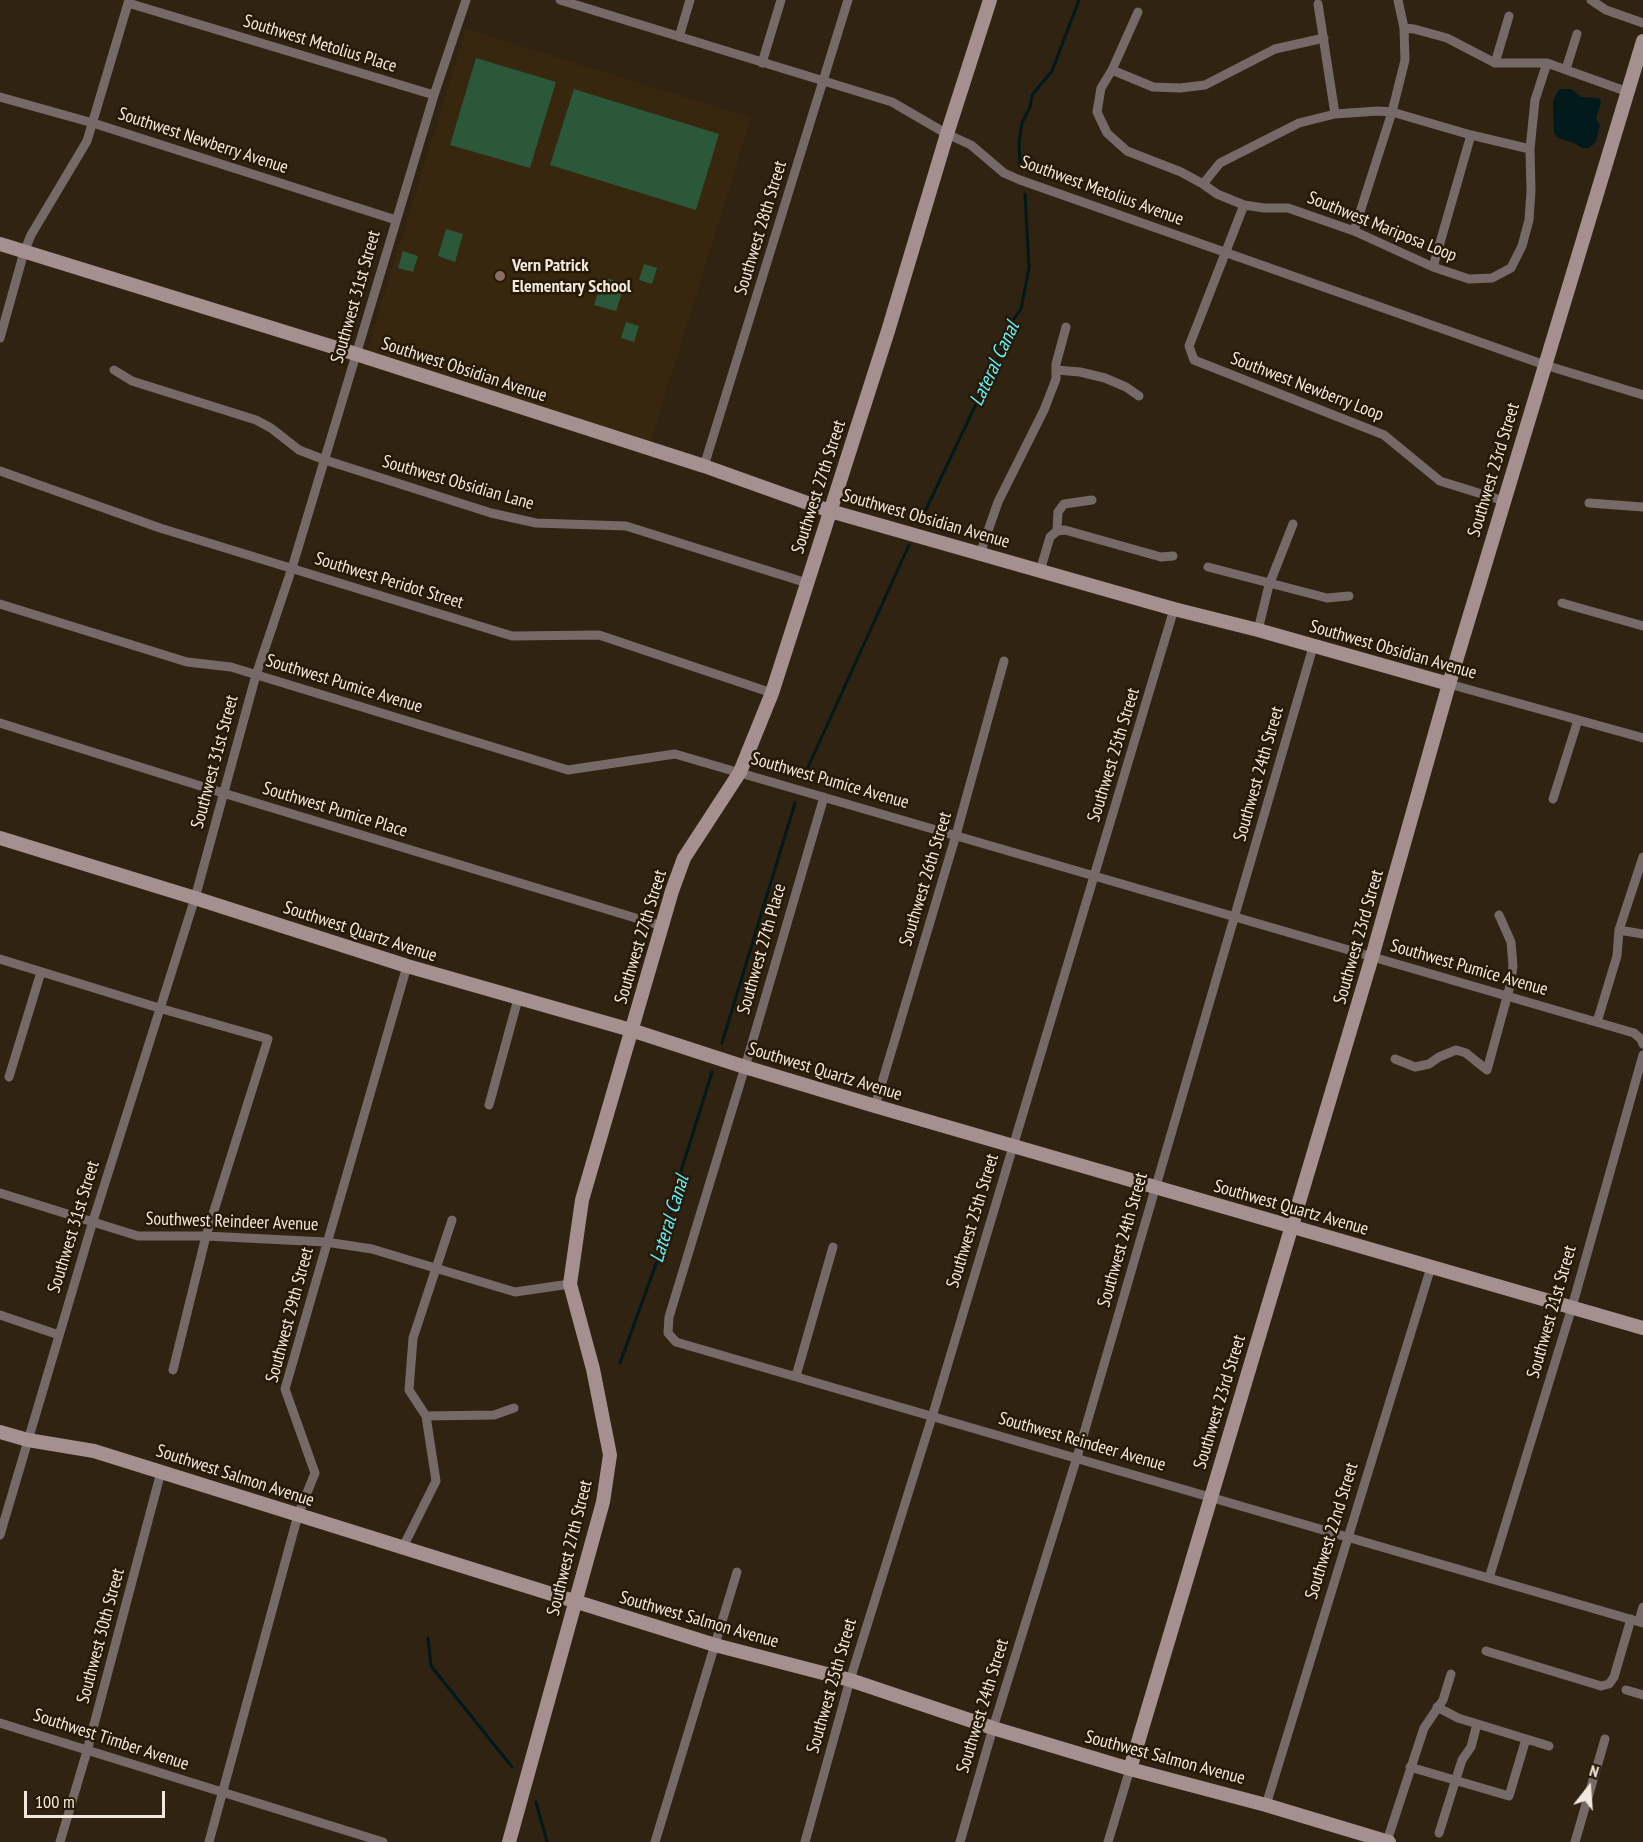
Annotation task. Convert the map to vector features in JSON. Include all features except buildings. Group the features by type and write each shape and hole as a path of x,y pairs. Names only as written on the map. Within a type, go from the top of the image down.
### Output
{"street":[{"name":"Southwest 31st Street","path":"0,1535 93,1221 195,898 256,675 292,568 434,95 466,0"},
{"name":"Southwest Metolius Avenue","path":"560,0 892,102 947,134 971,145 1004,173 1020,180 1545,365 1643,395"},
{"path":"679,37 690,0"},
{"path":"762,63 781,0"},
{"name":"Southwest 28th Street","path":"704,466 848,0"},
{"name":"Southwest 27th Street","path":"509,1842 603,1502 610,1455 593,1369 570,1284 582,1200 672,891 684,858 740,772 772,693 888,331 990,0"},
{"path":"1354,231 1392,112 1405,60 1404,28 1398,0"},
{"path":"1591,0 1606,10 1643,23"},
{"name":"Southwest Metolius Place","path":"128,1 434,95"},
{"path":"0,338 24,252 40,219 80,154 93,123 128,1"},
{"path":"1318,4 1335,114"},
{"name":"Southwest Mariposa Loop","path":"1138,12 1112,70 1101,88 1097,112 1107,133 1127,151 1181,172 1217,194 1244,205 1288,208 1354,231 1433,267 1470,279 1492,278 1511,268 1522,246 1529,220 1530,149 1535,100 1547,63"},
{"path":"1495,63 1509,16"},
{"path":"1404,28 1441,36 1495,63 1547,63 1628,92"},
{"path":"1566,69 1577,34"},
{"path":"1112,70 1153,87 1180,88 1205,85 1275,49 1324,38"},
{"name":"Southwest 23rd Street","path":"1108,1842 1372,957 1503,501 1643,41"},
{"name":"Southwest Newberry Avenue","path":"0,97 93,123 396,220"},
{"path":"1203,184 1220,163 1299,123 1335,114 1392,112 1530,149"},
{"path":"1433,267 1471,135"},
{"path":"1226,254 1244,205"},
{"name":"Southwest Obsidian Avenue","path":"0,244 356,354 704,466 830,511 1174,609 1258,630 1643,738"},
{"name":"Southwest Newberry Loop","path":"1226,254 1190,346 1194,360 1384,435 1440,481 1503,501"},
{"path":"981,554 998,502 1044,410 1056,379 1066,327"},
{"name":"Southwest Obsidian Lane","path":"114,370 132,381 256,420 271,428 298,450 481,510 536,523 626,526 807,583"},
{"path":"1056,370 1080,372 1105,378 1126,387 1138,396"},
{"name":"Southwest Peridot Street","path":"0,471 160,528 512,636 599,635 772,693"},
{"path":"1057,531 1058,512 1064,504 1092,500"},
{"path":"1589,503 1643,507"},
{"path":"1258,630 1269,585 1293,524"},
{"path":"1040,571 1050,537 1057,531 1065,530 1161,557 1173,556"},
{"path":"1208,567 1269,585 1327,598 1349,596"},
{"path":"1562,603 1643,626"},
{"name":"Southwest Pumice Avenue","path":"0,604 187,662 231,667 568,770 675,754 1634,1033 1643,1044"},
{"name":"Southwest 25th Street","path":"805,1842 850,1680 932,1417 1174,609"},
{"name":"Southwest 24th Street","path":"960,1842 1077,1457 1313,646"},
{"name":"Southwest 26th Street","path":"875,1106 956,835 1004,661"},
{"path":"1553,799 1578,720"},
{"name":"Southwest Pumice Place","path":"0,723 662,926"},
{"name":"Southwest 27th Place","path":"669,1317 824,797"},
{"name":"Southwest Quartz Avenue","path":"0,838 407,966 631,1030 875,1106 1643,1328"},
{"path":"1597,1022 1617,956 1619,930 1643,857"},
{"path":"1395,1059 1415,1067 1429,1064 1456,1050 1466,1053 1487,1070 1513,966 1511,942 1499,915"},
{"path":"1619,930 1643,934"},
{"path":"0,959 268,1039 206,1236 173,1370"},
{"name":"Southwest 29th Street","path":"209,1842 298,1515 315,1473 285,1389 407,966"},
{"path":"9,1077 41,972"},
{"path":"489,1105 518,999"},
{"name":"Southwest 21st Street","path":"1489,1578 1572,1307 1643,1055"},
{"name":"Southwest Reindeer Avenue","path":"0,1193 138,1236 206,1236 326,1242 372,1249 514,1292 570,1284"},
{"path":"403,1547 436,1481 426,1416 409,1390 413,1338 452,1220"},
{"path":"796,1376 833,1247"},
{"name":"Southwest 22nd Street","path":"1266,1805 1431,1267"},
{"path":"0,1315 59,1335"},
{"name":"Southwest Reindeer Avenue","path":"669,1317 668,1333 676,1342 1637,1621"},
{"path":"426,1416 494,1414 514,1408"},
{"name":"Southwest Salmon Avenue","path":"0,1432 28,1440 94,1451 715,1645 850,1680 993,1728 1388,1842"},
{"name":"Southwest 30th Street","path":"60,1842 87,1751 161,1472"},
{"path":"655,1842 737,1572"},
{"path":"1486,1651 1601,1686 1609,1684 1643,1607"},
{"path":"1388,1842 1424,1728 1443,1700 1451,1674"},
{"path":"1626,1690 1643,1695"},
{"path":"1437,1707 1458,1718 1549,1746"},
{"name":"Southwest Timber Avenue","path":"0,1723 383,1842"},
{"path":"1439,1833 1457,1780 1461,1760 1471,1747 1477,1724"},
{"path":"1410,1767 1509,1796 1526,1739"},
{"path":"1575,1842 1605,1739"}],"shaded area":[{"path":"466,29 751,118 651,441 367,350"}],"green space":[{"path":"476,58 556,82 530,168 450,145"},
{"path":"574,89 719,134 696,210 550,165"},
{"path":"446,229 463,234 455,262 438,256"},
{"path":"403,251 418,256 413,272 398,268"},
{"path":"644,264 657,268 652,284 639,280"},
{"path":"603,277 625,284 616,311 594,305"},
{"path":"626,322 639,326 634,342 621,338"}],"water":[{"path":"1560,89 1571,89 1581,97 1599,98 1601,103 1596,118 1600,125 1596,142 1589,148 1582,148 1558,138 1554,133 1553,103"}],"waterway":[{"name":"Lateral Canal","path":"1020,164 1019,142 1022,123 1030,107 1032,95 1052,71 1079,0"},
{"name":"Lateral Canal","path":"919,524 1009,335 1009,326 1021,309 1029,268 1025,194"},
{"name":"Lateral Canal","path":"804,776 909,545"},
{"name":"Lateral Canal","path":"722,1043 795,803"},
{"name":"Lateral Canal","path":"620,1363 660,1253 682,1168 712,1072"},
{"path":"428,1638 431,1666 512,1767"},
{"path":"536,1802 547,1842"}],"place":[{"name":"Vern Patrick Elementary School","path":"500,276"}]}
